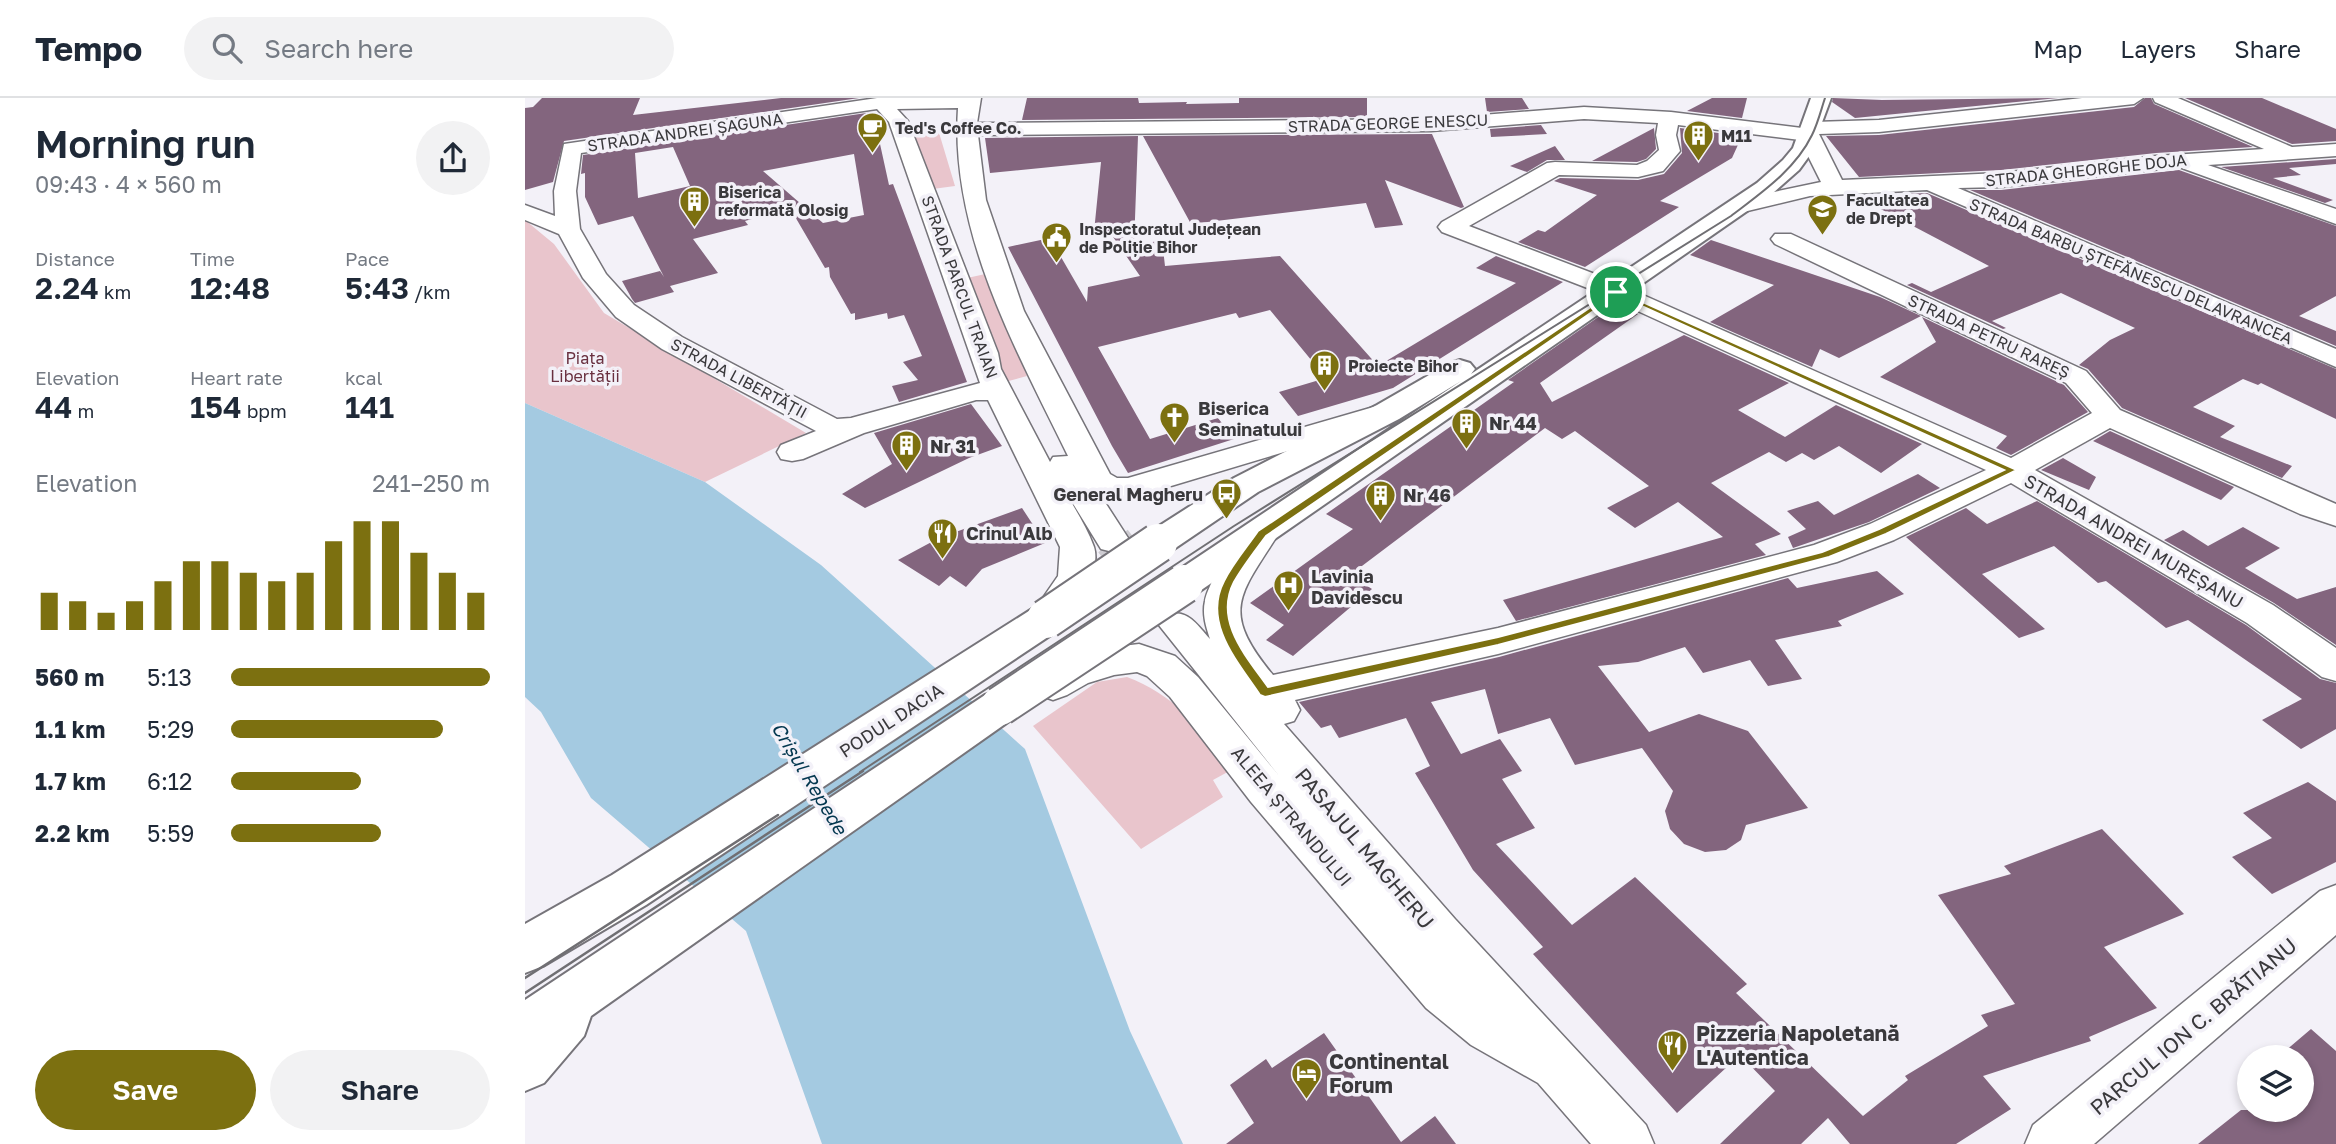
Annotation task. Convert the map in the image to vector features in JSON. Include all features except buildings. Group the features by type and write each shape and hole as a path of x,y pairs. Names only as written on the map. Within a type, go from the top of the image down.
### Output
{"main road":[{"path":"1607,288 1739,206 1778,177 1804,148 1821,98"},
{"path":"530,1047 610,972 1000,706 1262,533 1745,191 1806,137"},
{"name":"PODUL DACIA","path":"539,937 629,890 1029,630 1255,479 1388,412 1607,288"}],"street":[{"name":"STRADA GEORGE ENESCU","path":"969,109 1431,125 1584,113 1671,118 1806,137 1814,128 1879,126 2134,98"},
{"path":"2162,98 2291,153"},
{"name":"STRADA ANDREI ȘAGUNA","path":"565,191 571,148 899,108 969,109"},
{"name":"STRADA PARCUL TRAIAN","path":"899,108 984,353 987,369 1055,506 1071,532 1080,561 1076,579 1029,630"},
{"path":"969,109 975,200 1011,311 1038,423"},
{"name":"STRADA ANDREI MUREȘANU","path":"1671,118 1664,139 1670,150 1655,166 1638,171 1607,172 1555,168 1450,227 1607,288 2012,470 2260,614 2336,667"},
{"path":"1806,137 1835,187"},
{"name":"STRADA GHEORGHE DOJA","path":"1739,206 1810,189 2001,180 2174,160 2336,150"},
{"path":"2174,160 2336,217"},
{"name":"STRADA BARBU ȘTEFĂNESCU DELAVRANCEA","path":"1926,183 2336,359"},
{"path":"525,202 565,191 568,229 525,212"},
{"name":"STRADA LIBERTĂȚII","path":"568,229 596,278 625,311 673,343 826,425 838,428 853,427 974,391 1000,393"},
{"name":"STRADA PETRU RAREȘ","path":"1783,239 2076,377 2109,416 2312,508 2336,515"},
{"path":"953,268 996,259"},
{"path":"1011,311 1095,478 1115,488 1140,485 1388,412"},
{"path":"984,353 1013,395 1038,423 1113,541"},
{"path":"1265,692 1498,641 1825,554 1882,532 2012,470 2109,416"},
{"path":"792,452 853,427"},
{"name":"ALEEA ȘTRANDULUI","path":"1262,533 1228,583 1222,606 1226,631 1233,647 1265,692 1524,1000 1541,1022 1560,1067 1627,1144"},
{"name":"PASAJUL MAGHERU","path":"1176,624 1439,934 1560,1067"},
{"name":"ALEEA ȘTRANDULUI","path":"1000,706 1031,696 1096,664 1139,658 1161,666 1184,687 1266,790 1443,991 1489,1028 1560,1067"},
{"name":"PARCUL ION C. BRĂTIANU","path":"2052,1144 2329,920"}],"green space":[{"path":"937,126 955,186 925,190 910,127"},
{"name":"Piața Libertății","path":"525,220 554,244 604,313 806,433 705,482 525,403"},
{"path":"990,273 1027,376 1005,382 958,280"},
{"path":"1127,677 1159,693 1187,715 1235,768 1213,780 1223,797 1141,849 1033,726 1097,682"}],"water":[{"name":"Crișul Repede","path":"525,403 705,482 821,565 1025,749 1130,1031 1183,1144 822,1144 746,931 591,798 541,712 525,697"}],"tunnel":[{"path":"1113,541 1176,624"}],"tram line":[{"path":"860,772 1234,526 1731,216 1787,170 1805,148 1825,98"},
{"path":"525,993 863,771"},
{"path":"525,978 778,815"}],"place":[{"name":"Ted's Coffee Co.","path":"872,155"},
{"name":"M11","path":"1698,163"},
{"name":"Biserica reformată Olosig","path":"695,228"},
{"name":"Facultatea de Drept","path":"1823,236"},
{"name":"Inspectoratul Județean de Poliție Bihor","path":"1056,265"},
{"name":"Proiecte Bihor","path":"1325,393"},
{"name":"Biserica Seminatului","path":"1175,445"},
{"name":"Nr 44","path":"1466,450"},
{"name":"Nr 31","path":"907,473"},
{"name":"General Magheru","path":"1226,521"},
{"name":"Nr 46","path":"1380,522"},
{"name":"Crinul Alb","path":"943,560"},
{"name":"Lavinia Davidescu","path":"1288,613"},
{"name":"Pizzeria Napoletană L'Autentica","path":"1673,1072"},
{"name":"Continental Forum","path":"1306,1100"}],"route":[{"path":"1616,292 2012,470 1882,532 1825,554 1498,641 1287,685 1265,692 1233,647 1222,618 1225,589 1262,533 1616,292"}]}
